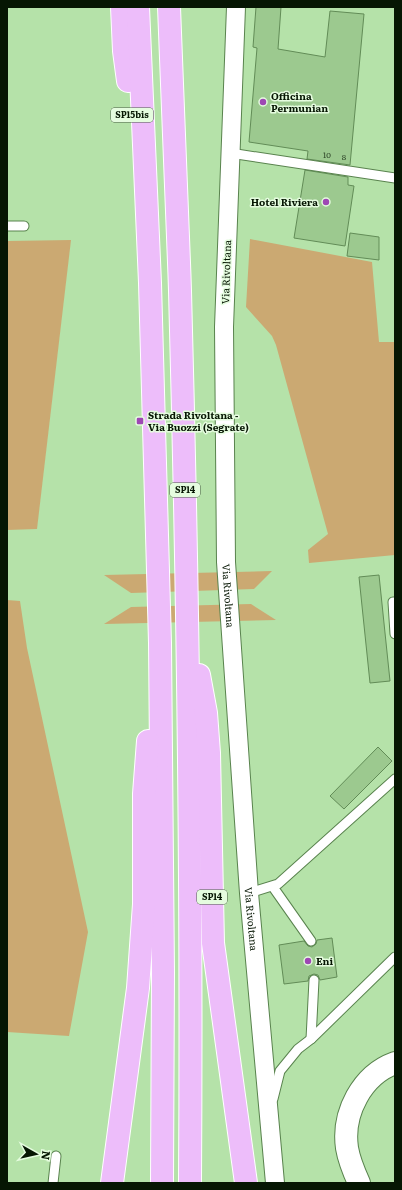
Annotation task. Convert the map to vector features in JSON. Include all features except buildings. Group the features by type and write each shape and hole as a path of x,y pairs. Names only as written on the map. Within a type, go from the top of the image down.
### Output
{"highway":[{"name":"SP15bis","path":"122,7 124,51 147,223"},
{"name":"SP14","path":"138,7 147,223 160,643 163,972 162,1183"},
{"name":"SP14","path":"169,7 180,288 188,610 191,974 190,1183"},
{"name":"SP14","path":"188,610 206,713 209,753 213,943 246,1183"},
{"path":"112,1183 138,988 144,904 144,794 160,643"}],"main road":[{"path":"359,1183 347,1148 348,1119 359,1091 379,1072 395,1063"}],"street":[{"name":"Via Rivoltana","path":"236,7 224,327 225,513 227,570 249,893 270,1110 275,1183"}],"lane":[{"path":"230,153 395,178"},
{"path":"7,226 24,226"},
{"path":"395,602 393,602 395,634"},
{"path":"249,893 273,887 279,883 395,779"},
{"path":"273,887 311,941"},
{"path":"270,1110 280,1071 298,1049 311,1039 395,957"},
{"path":"311,1039 314,980"},
{"path":"53,1183 56,1156"}],"shaded area":[{"path":"250,239 372,262 379,342 395,342 395,555 309,563 308,550 328,534 276,345 272,336 246,307"},
{"path":"71,240 37,529 7,530 7,241"},
{"path":"272,571 254,589 131,593 104,575"},
{"path":"7,600 20,601 27,648 88,932 69,1036 7,1032"},
{"path":"251,604 276,620 104,624 131,607"}],"place":[{"name":"Officina Permunian","path":"263,102"},
{"name":"Hotel Riviera","path":"326,202"},
{"name":"Strada Rivoltana - Via Buozzi (Segrate)","path":"140,421"},
{"name":"Eni","path":"308,961"}]}
